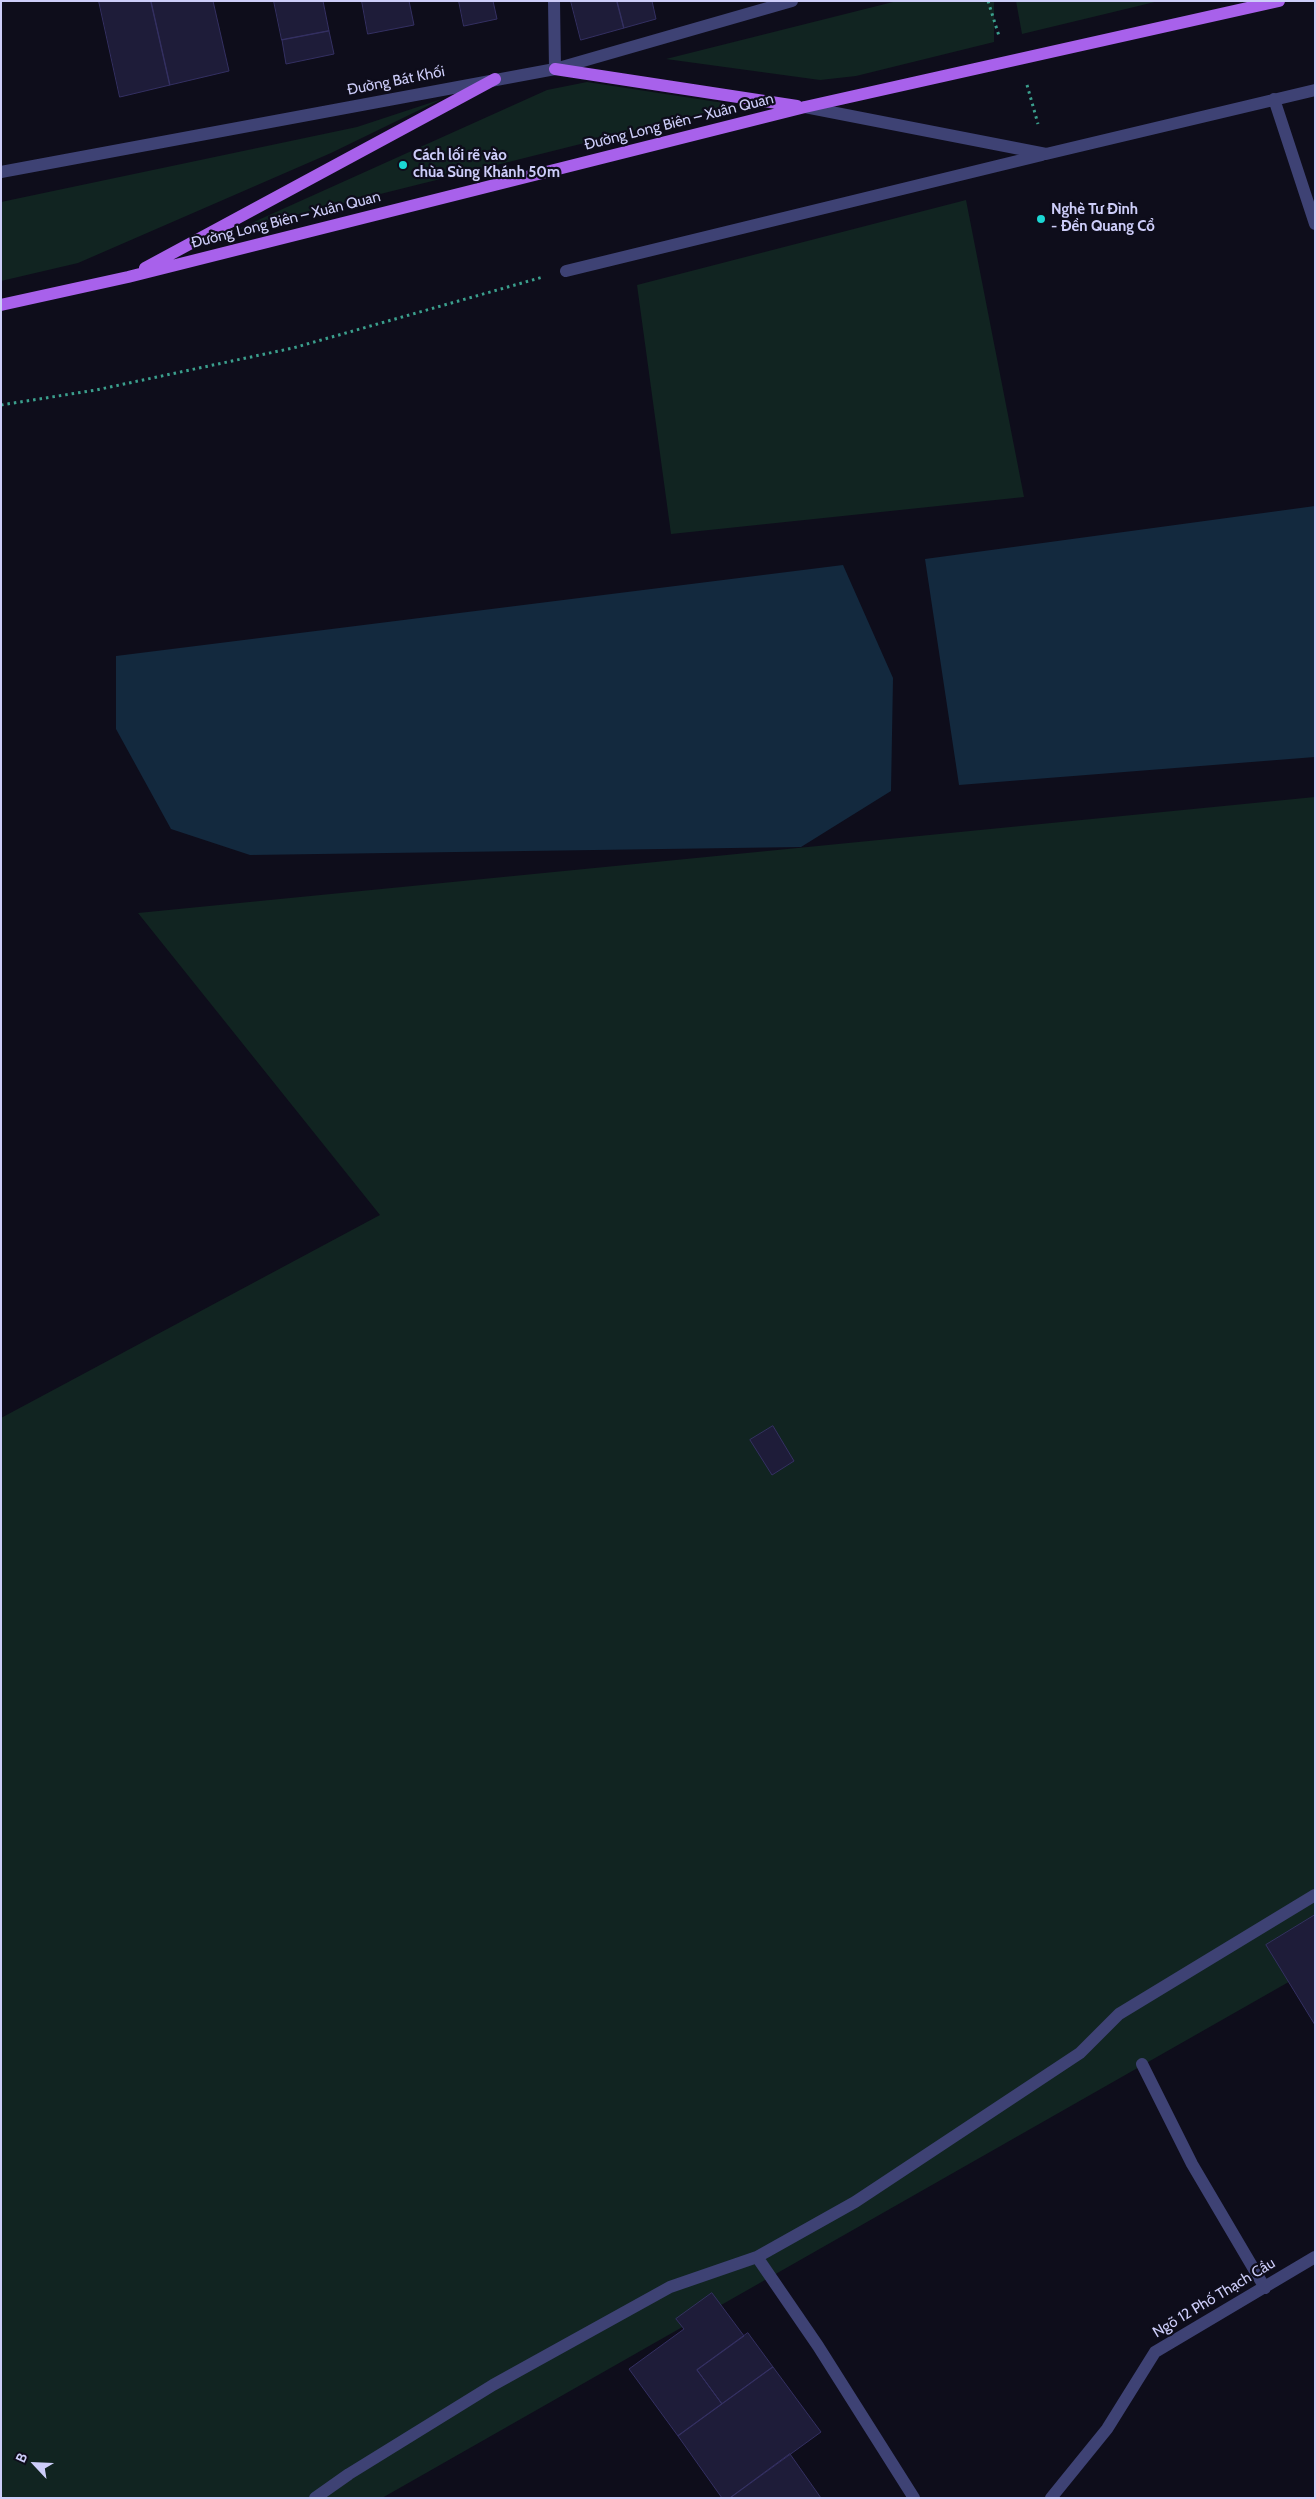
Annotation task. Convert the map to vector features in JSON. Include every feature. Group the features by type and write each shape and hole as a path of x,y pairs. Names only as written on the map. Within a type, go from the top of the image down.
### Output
{"main road":[{"name":"Đường Long Biên – Xuân Quan","path":"1,305 128,277 805,107 1279,1"},
{"path":"555,69 805,107"},
{"path":"128,277 495,79"}],"street":[{"path":"554,1 555,69"},
{"name":"Đường Bát Khối","path":"1,172 555,69 792,1"},
{"path":"566,271 1315,90"},
{"path":"1274,99 1315,224"},
{"path":"805,107 1046,154"},
{"path":"315,2498 349,2474 493,2385 670,2287 757,2257 855,2202 1072,2058 1119,2014 1315,1895"},
{"path":"1142,2064 1192,2164 1265,2288"},
{"path":"757,2257 818,2346 914,2498"},
{"name":"Ngõ 12 Phố Thạch Cầu","path":"1051,2498 1107,2429 1155,2352 1315,2257"}],"path":[{"path":"988,1 1014,61 1046,154"},
{"path":"1,405 96,390 293,348 566,271"}],"green space":[{"path":"897,1 994,1 994,42 856,76 820,80 666,59"},
{"path":"1016,1 1159,1 1022,34"},
{"path":"587,82 737,105 236,230 547,90"},
{"path":"442,99 331,153 78,263 1,281 1,202 357,127"},
{"path":"966,200 1024,497 671,534 637,285"},
{"path":"1315,797 1315,1967 382,2498 1,2498 1,1418 380,1215 138,913"}],"water":[{"path":"1315,506 1315,757 959,785 925,559"},
{"path":"843,565 893,678 891,791 801,847 250,855 171,829 116,729 116,656"}],"building":[{"path":"99,1 151,1 170,85 120,97"},
{"path":"151,1 213,1 229,71 170,85"},
{"path":"274,1 323,1 329,31 282,40"},
{"path":"362,1 409,1 414,25 368,34"},
{"path":"459,1 493,1 497,19 464,26"},
{"path":"571,1 617,1 624,28 581,40"},
{"path":"617,1 652,1 656,19 624,28"},
{"path":"329,31 334,54 286,64 282,40"},
{"path":"773,1426 794,1461 772,1475 750,1440"},
{"path":"1315,1915 1315,2025 1266,1945"},
{"path":"712,2293 744,2336 697,2370 722,2404 678,2436 629,2369 684,2329 676,2319"},
{"path":"748,2333 773,2367 722,2404 697,2370"},
{"path":"773,2367 821,2432 730,2498 722,2498 678,2436"},
{"path":"790,2454 821,2498 730,2498"}],"place":[{"name":"Cách lối rẽ vào chùa Sùng Khánh 50m","path":"403,165"},
{"name":"Nghè Tư Đình - Đền Quang Cổ","path":"1041,219"}]}
